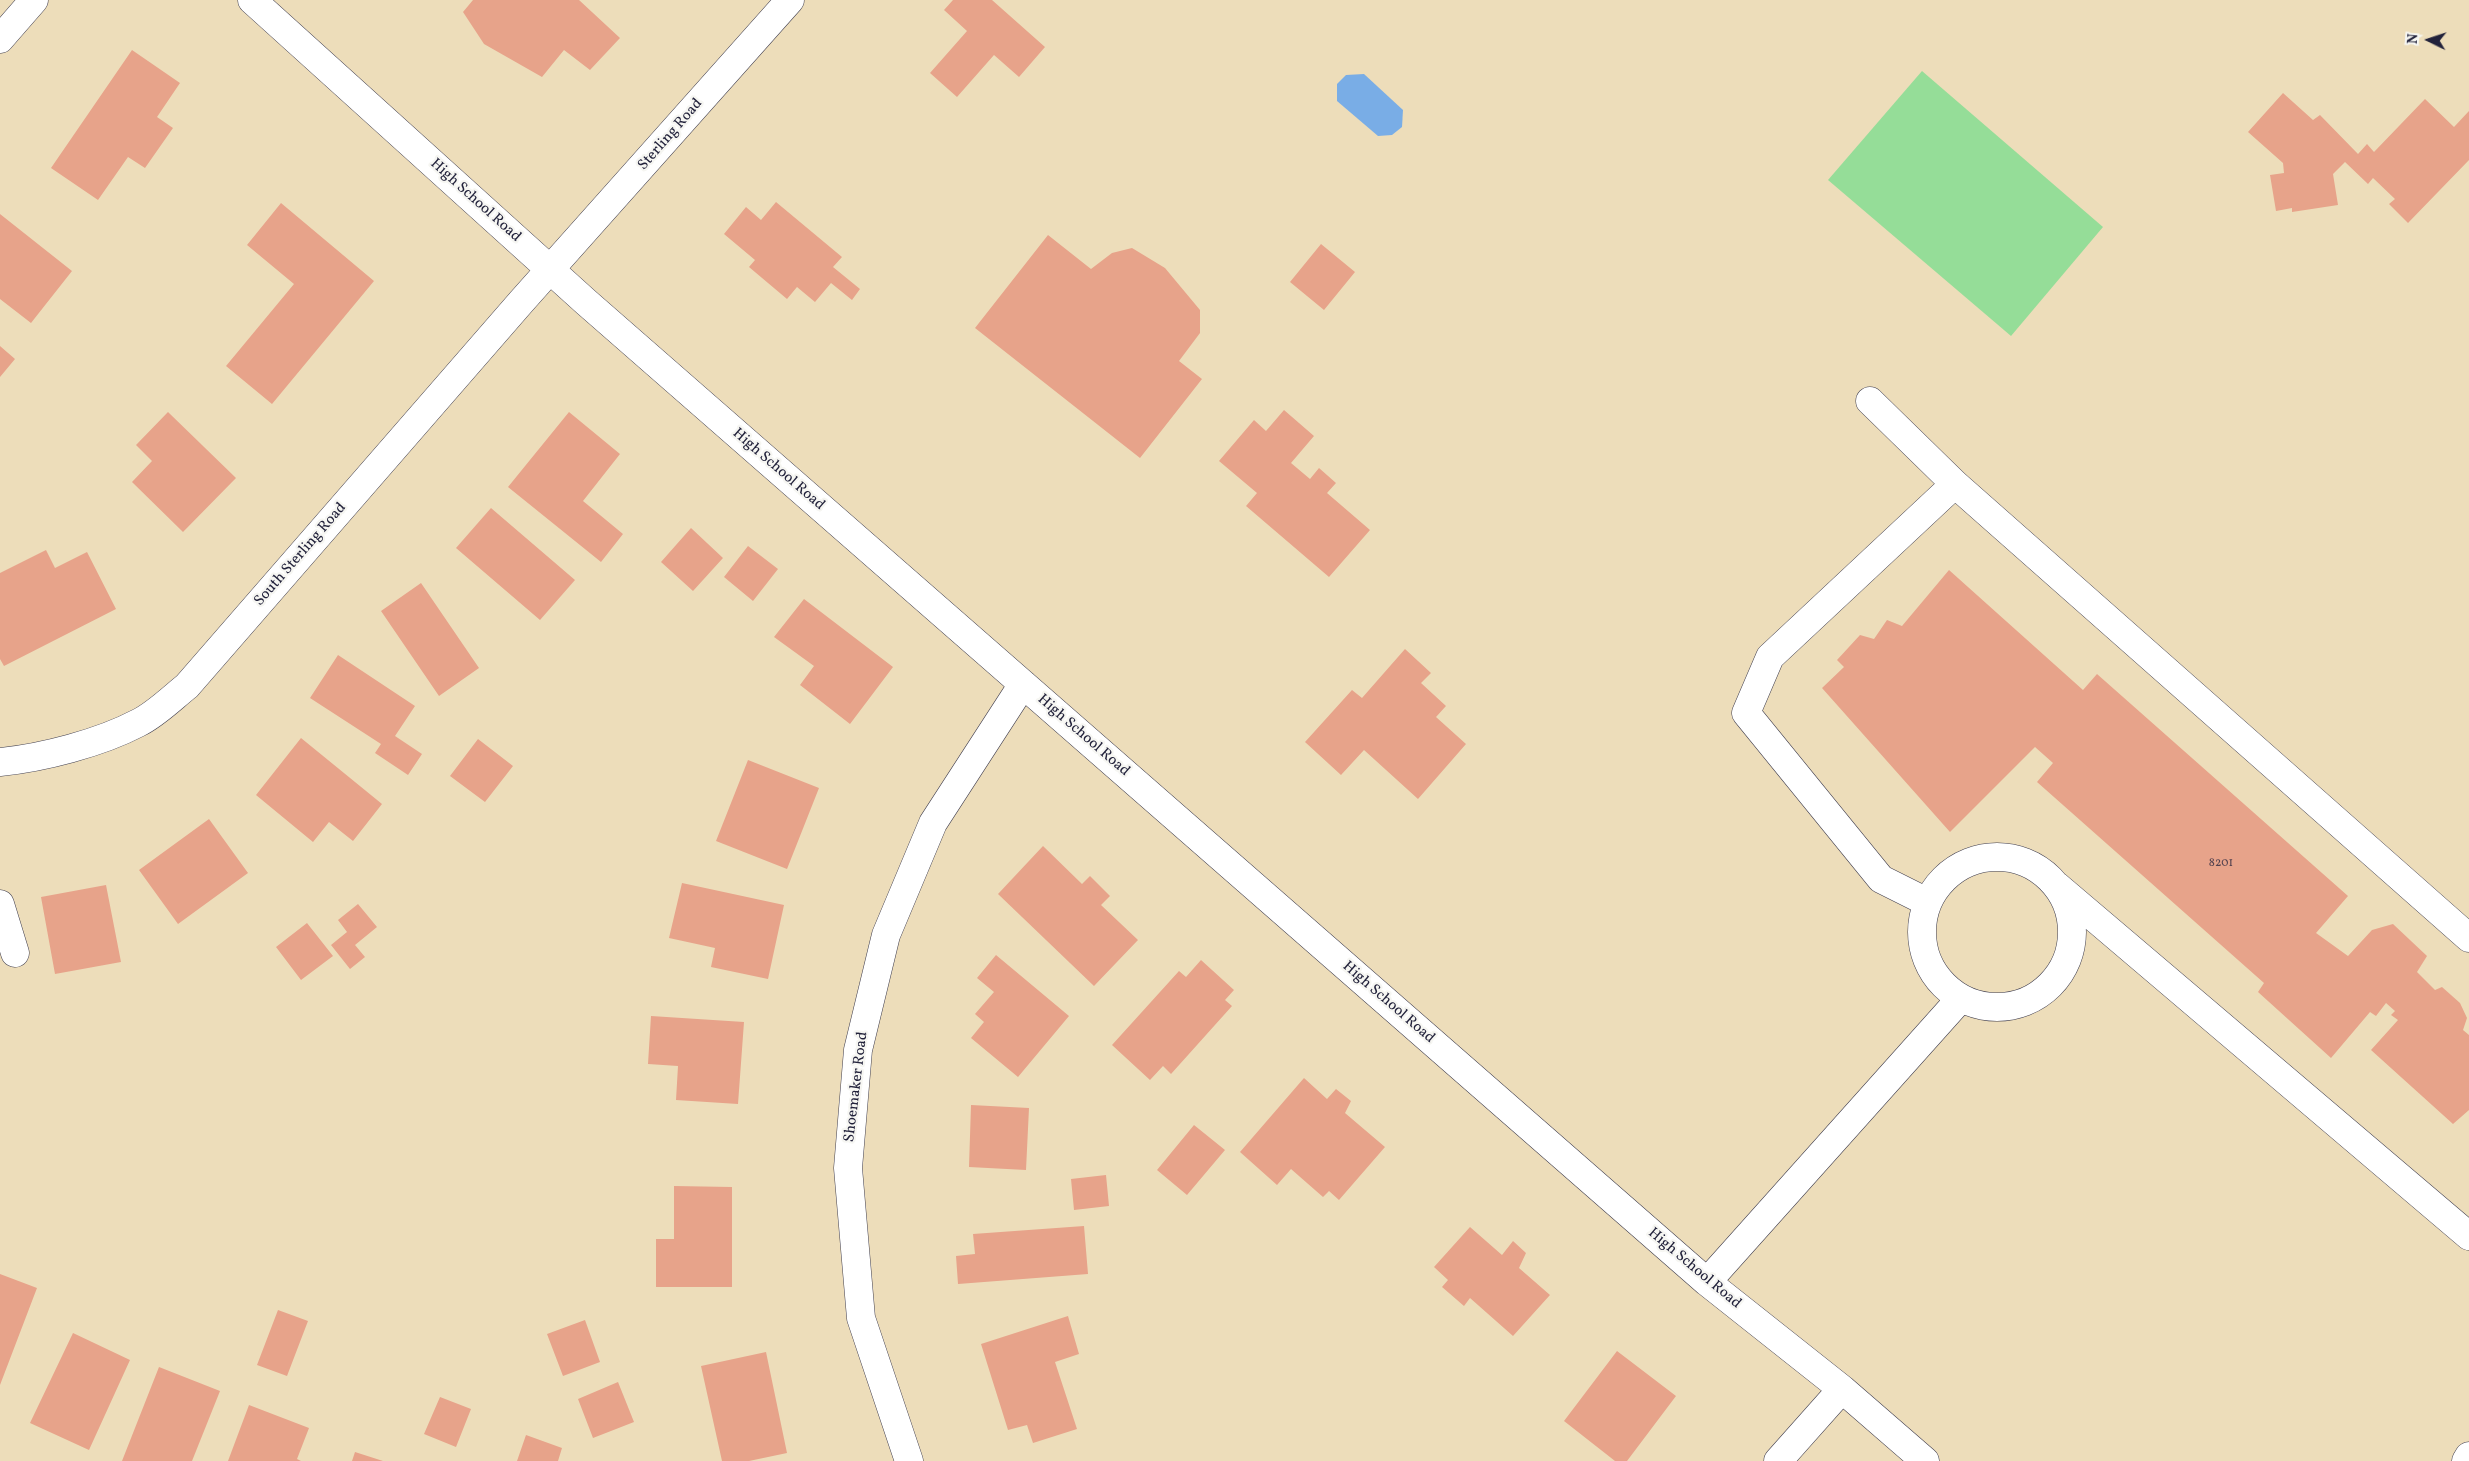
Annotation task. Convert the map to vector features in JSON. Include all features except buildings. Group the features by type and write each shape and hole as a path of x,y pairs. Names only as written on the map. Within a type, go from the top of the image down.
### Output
{"street":[{"path":"0,39 34,0"},
{"name":"High School Road","path":"252,0 552,270 1023,684 1708,1282 1842,1388 1925,1461"},
{"name":"Sterling Road","path":"552,270 790,0"},
{"name":"South Sterling Road","path":"0,762 27,759 56,751 139,723 187,686 515,309 552,270"},
{"path":"1870,401 1954,484 2469,938"},
{"path":"1927,902 1881,879 1746,713 1770,657 1954,484"},
{"name":"Shoemaker Road","path":"909,1461 861,1318 848,1168 858,1050 886,936 933,823 1023,684"},
{"path":"2058,886 2069,909 2073,934 2067,959 2054,981 2035,998 2010,1006 1985,1006 1961,998 1943,985 1930,967 1923,946 1922,924 1927,902 1942,880 1963,864 1988,857 2014,858 2038,868 2469,1236"},
{"path":"0,904 15,953"},
{"path":"1708,1282 1961,998"},
{"path":"1778,1461 1842,1388"},
{"path":"2466,1461 2469,1456"}],"green space":[{"path":"1922,71 2103,227 2011,336 1828,180"}],"water":[{"path":"1364,74 1403,110 1402,127 1392,135 1378,136 1337,101 1337,84 1346,75"}]}
